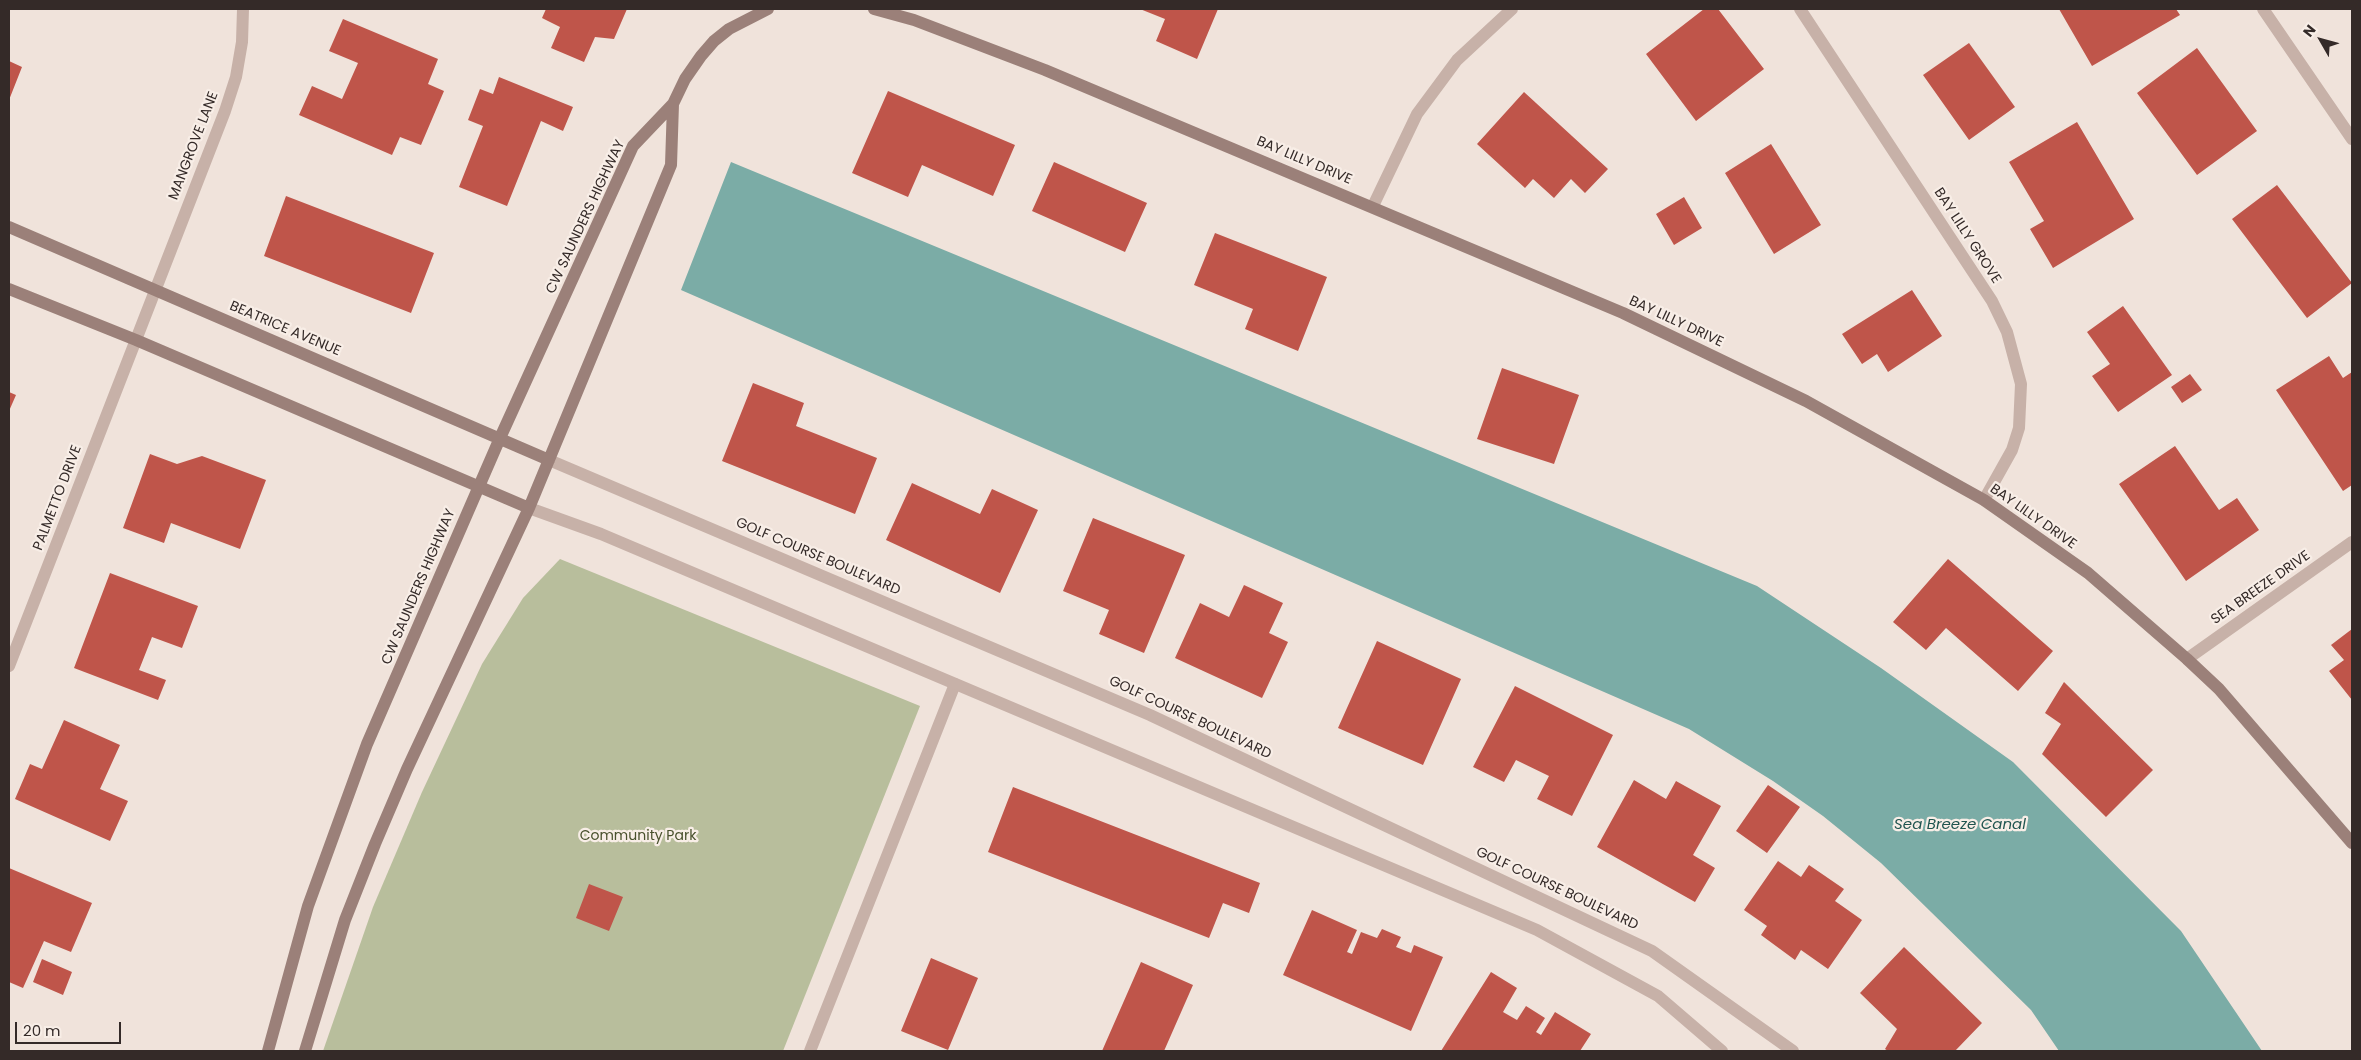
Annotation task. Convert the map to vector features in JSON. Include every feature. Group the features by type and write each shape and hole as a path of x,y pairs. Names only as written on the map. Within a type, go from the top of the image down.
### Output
{"main road":[{"name":"BAY LILLY DRIVE","path":"874,9 914,20 1045,70 1373,206 1623,314 1798,397 1984,500 2088,573 2187,659 2219,690 2352,843"},
{"path":"305,1051 345,920 375,844 411,760 529,508 671,165 673,104 685,80 701,56 729,29 761,10"},
{"name":"CW SAUNDERS HIGHWAY","path":"268,1051 308,906 367,744 500,438 633,146 673,104"},
{"name":"BEATRICE AVENUE","path":"9,227 549,460"},
{"path":"9,289 136,340 478,488 529,508"}],"street":[{"name":"MANGROVE LANE","path":"136,340 236,77 242,42 243,9"},
{"path":"1373,206 1417,114 1457,60 1512,9"},
{"name":"BAY LILLY GROVE","path":"1800,9 1992,301 2007,332 2021,384 2020,428 2012,450 1984,500"},
{"path":"2263,9 2352,139"},
{"name":"PALMETTO DRIVE","path":"9,666 136,340"},
{"name":"GOLF COURSE BOULEVARD","path":"549,460 1150,715 1652,951 1793,1051"},
{"path":"529,508 601,534 1537,930 1658,996 1722,1051"},
{"name":"SEA BREEZE DRIVE","path":"2187,659 2352,542"},
{"path":"810,1051 956,684"}],"green space":[{"name":"Community Park","path":"560,559 920,706 783,1051 323,1051 373,907 422,792 482,664 523,598"}],"water":[{"name":"Sea Breeze Canal","path":"731,162 1757,586 1881,668 2013,762 2181,931 2262,1051 2059,1051 2031,1010 1881,863 1823,816 1773,781 1689,729 681,290"}],"building":[{"path":"546,9 627,9 614,39 595,37 584,62 551,48 560,27 542,18"},
{"path":"1140,9 1218,9 1197,59 1156,41 1165,19"},
{"path":"1704,9 1718,9 1764,69 1696,121 1646,54"},
{"path":"2059,9 2176,9 2180,15 2092,66"},
{"path":"343,19 438,59 428,84 444,91 421,145 400,137 392,155 299,115 312,86 342,99 358,63 329,51"},
{"path":"1969,43 2015,107 1969,140 1923,75"},
{"path":"2197,48 2257,131 2197,175 2137,93"},
{"path":"9,61 22,67 9,100"},
{"path":"499,77 573,107 563,131 541,121 507,206 459,187 483,126 468,120 480,89 493,94"},
{"path":"888,91 1015,145 993,196 922,165 908,197 852,173"},
{"path":"1524,92 1608,169 1585,193 1571,179 1554,198 1533,179 1525,188 1477,144"},
{"path":"2077,122 2134,219 2053,268 2030,229 2044,221 2009,162"},
{"path":"1771,144 1821,225 1774,254 1725,173"},
{"path":"1054,162 1147,203 1125,252 1032,211"},
{"path":"2277,185 2352,283 2307,318 2232,219"},
{"path":"286,196 434,253 411,313 264,256"},
{"path":"1684,197 1702,228 1674,245 1656,214"},
{"path":"1215,233 1327,277 1298,351 1245,329 1253,309 1194,285"},
{"path":"1912,290 1942,336 1888,372 1877,354 1862,364 1842,334"},
{"path":"2123,306 2172,375 2118,412 2092,376 2110,364 2087,332"},
{"path":"2329,356 2343,378 2352,372 2352,485 2343,491 2276,390"},
{"path":"1502,368 1579,395 1554,464 1477,439"},
{"path":"2190,374 2202,390 2182,403 2171,387"},
{"path":"753,383 804,403 796,426 877,458 855,514 722,461"},
{"path":"9,392 16,395 9,411"},
{"path":"2175,446 2219,510 2237,498 2259,530 2186,581 2119,484"},
{"path":"150,454 177,464 202,456 266,480 240,549 171,523 164,543 123,528"},
{"path":"912,483 980,514 992,489 1038,510 1000,593 886,540"},
{"path":"1093,518 1185,555 1144,653 1099,634 1109,610 1063,591"},
{"path":"1948,559 2053,651 2018,691 1946,628 1926,650 1893,622"},
{"path":"110,573 198,606 182,648 152,637 139,670 166,680 158,700 74,668"},
{"path":"1244,585 1283,603 1269,633 1288,642 1262,698 1175,658 1200,603 1229,617"},
{"path":"2352,629 2352,700 2329,671 2344,660 2331,645"},
{"path":"1377,641 1461,679 1423,765 1338,728"},
{"path":"2064,682 2153,770 2106,817 2042,754 2061,724 2045,713"},
{"path":"1515,686 1613,735 1572,816 1537,799 1549,776 1516,760 1504,782 1473,767"},
{"path":"64,720 120,745 100,789 128,801 110,841 15,799 30,764 42,769"},
{"path":"1634,780 1666,799 1676,781 1721,806 1693,855 1715,868 1695,902 1597,847"},
{"path":"1768,785 1800,807 1767,853 1736,831"},
{"path":"1013,787 1260,883 1249,913 1223,903 1209,938 988,852"},
{"path":"1778,861 1801,877 1809,865 1844,889 1835,901 1862,920 1828,969 1801,950 1795,960 1761,935 1767,926 1744,910"},
{"path":"9,868 92,903 71,952 44,941 23,988 9,982"},
{"path":"589,884 623,897 609,931 576,918"},
{"path":"1312,910 1357,930 1347,952 1352,954 1361,932 1377,938 1382,929 1401,937 1396,947 1411,953 1414,945 1443,957 1411,1031 1283,975"},
{"path":"1904,947 1982,1023 1955,1051 1888,1051 1885,1049 1897,1029 1860,993"},
{"path":"931,958 978,978 948,1050 901,1031"},
{"path":"42,959 72,972 63,995 33,982"},
{"path":"1141,962 1193,985 1164,1051 1102,1051"},
{"path":"1491,972 1517,988 1503,1012 1517,1020 1526,1006 1545,1018 1536,1032 1541,1035 1555,1012 1591,1034 1580,1051 1441,1051"}]}
